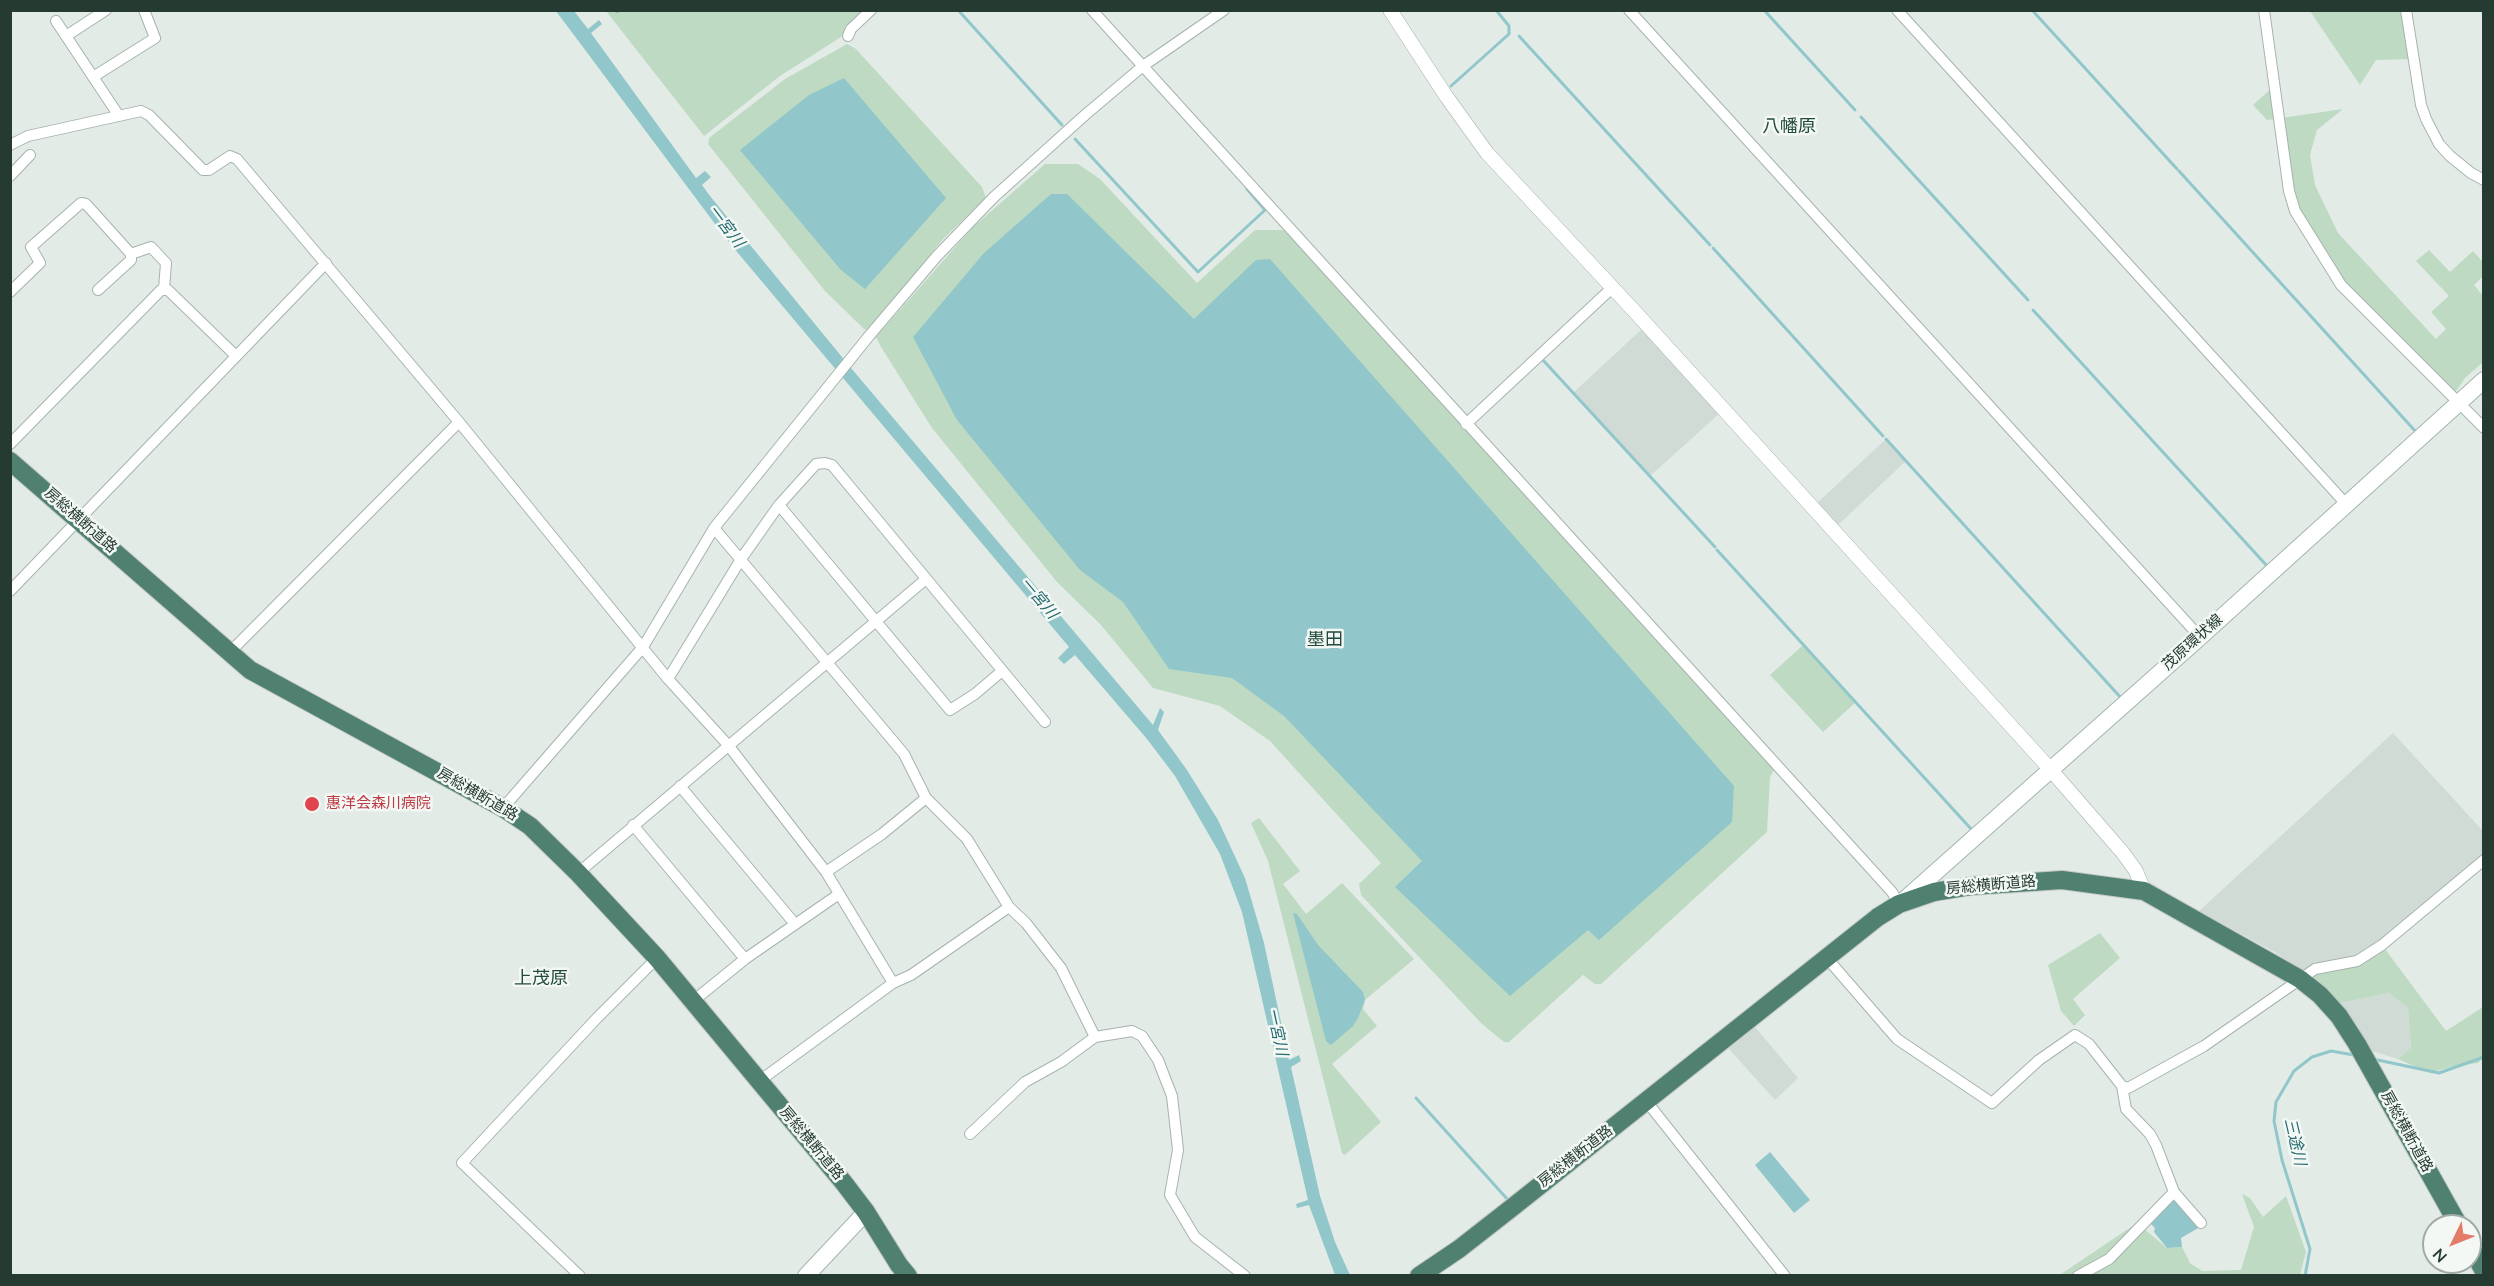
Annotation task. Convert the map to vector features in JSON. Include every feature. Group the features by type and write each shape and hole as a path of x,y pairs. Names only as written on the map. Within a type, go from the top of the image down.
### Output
{"highway":[{"name":"房総横断道路","path":"10,461 250,670 503,808 530,826 578,873 657,958 866,1212 898,1265 908,1275"},
{"name":"房総横断道路","path":"1419,1275 1460,1249 1826,957 1878,917 1899,904 1934,892 1971,886 2062,880 2144,891 2300,979 2320,995 2339,1016 2357,1044 2451,1214"}],"main road":[{"name":"茂原環状線","path":"1899,904 2200,637 2484,380"},
{"path":"806,1275 866,1212"}],"street":[{"path":"66,36 106,10"},
{"path":"93,77 155,38 144,10"},
{"path":"848,36 851,29 871,10"},
{"path":"1092,10 1892,892 1899,904"},
{"path":"503,808 643,647 714,528 937,256 994,197 1085,115 1143,66 1224,10"},
{"path":"1390,10 1446,96 1487,153 2051,770 2123,853 2136,871 2144,891"},
{"path":"1629,10 2200,637"},
{"path":"1897,10 2346,504"},
{"path":"2264,10 2289,191 2295,211 2341,285 2484,428"},
{"path":"2406,10 2421,105 2426,119 2439,144 2450,156 2484,180"},
{"path":"56,21 119,116"},
{"path":"10,145 28,136 141,111 149,115 203,170 209,170 230,156 237,159 459,422 668,679 728,745 826,872 893,983"},
{"path":"10,176 30,155"},
{"path":"10,292 40,263 31,247 81,203 86,204 131,254 131,260 98,291"},
{"path":"10,444 164,289 166,263 151,247 131,254"},
{"path":"10,591 326,263"},
{"path":"1466,424 1612,288"},
{"path":"164,289 236,356"},
{"path":"230,653 459,422"},
{"path":"668,679 741,558 779,505 816,464 832,465 1045,722"},
{"path":"779,505 950,710 975,694 1002,671"},
{"path":"714,528 904,754 926,798 967,839 1009,907 1026,923 1060,968 1095,1037"},
{"path":"578,873 926,579"},
{"path":"680,786 795,924"},
{"path":"826,872 882,834 926,798"},
{"path":"633,825 745,959"},
{"path":"2122,1086 2128,1088 2204,1046 2315,969 2357,961 2382,945 2484,860"},
{"path":"692,1002 745,959 839,894"},
{"path":"758,1082 893,983 911,975 1009,907"},
{"path":"1826,957 1897,1039 1992,1103 2039,1060 2075,1035 2089,1044 2122,1086 2126,1109 2150,1134 2174,1192 2201,1223"},
{"path":"580,1275 462,1163 597,1018 657,958"},
{"path":"970,1134 1025,1082 1061,1062 1095,1037 1132,1031 1142,1036 1158,1060 1172,1096 1178,1150 1170,1195 1195,1237 1245,1275"},
{"path":"1647,1102 1785,1275"},
{"path":"2078,1275 2109,1259 2174,1192"}],"shaded area":[{"path":"1643,328 1720,413 1650,476 1574,392"},
{"path":"1886,439 1906,461 1838,525 1817,503"},
{"path":"2393,733 2483,831 2483,856 2382,939 2354,958 2300,970 2275,952 2199,911"},
{"path":"2389,993 2408,1008 2411,1047 2398,1059 2372,1051 2340,1003"},
{"path":"1755,1027 1798,1078 1775,1100 1728,1048"}],"green space":[{"path":"606,11 867,11 841,37 780,76 704,136"},
{"path":"2310,11 2404,11 2410,59 2376,60 2360,85"},
{"path":"847,44 856,49 982,187 986,198 943,239 869,330 864,329 825,291 708,144 709,138 785,79"},
{"path":"2272,88 2274,119 2267,120 2253,105"},
{"path":"2343,109 2317,130 2310,155 2315,185 2338,233 2436,339 2446,329 2431,312 2449,296 2416,261 2429,250 2450,272 2473,251 2483,262 2483,276 2474,285 2483,296 2483,362 2465,378 2454,394 2342,282 2298,208 2292,191 2281,118"},
{"path":"1045,164 1078,164 1100,179 1197,283 1255,230 1287,230 1775,768 1770,777 1767,832 1601,984 1595,984 1583,975 1509,1042 1504,1042 1481,1023 1361,895 1359,884 1381,863 1270,741 1220,706 1153,688 1101,625 1057,582 932,428 881,347 876,337 972,228"},
{"path":"1803,645 1856,702 1823,732 1770,675"},
{"path":"1259,818 1300,871 1283,884 1306,914 1342,883 1414,959 1365,1000 1363,1009 1377,1026 1332,1064 1381,1122 1345,1155 1342,1153 1268,861 1251,823"},
{"path":"2100,933 2120,958 2073,999 2085,1015 2074,1026 2061,1011 2048,965"},
{"path":"2385,949 2446,1031 2483,1007 2483,1058 2478,1063 2454,1066 2430,1073 2398,1059 2411,1047 2408,1008 2389,993 2340,1003 2310,974"},
{"path":"2242,1194 2250,1198 2263,1217 2286,1196 2306,1252 2300,1275 2058,1276 2137,1223 2167,1248 2182,1247 2190,1263 2202,1271 2241,1270 2254,1227"}],"water":[{"name":"一宮川","path":"556,11 574,11 588,29 599,20 602,24 591,33 696,178 705,171 711,177 702,185 710,196 851,368 1153,725 1160,708 1164,712 1158,730 1187,770 1218,820 1245,878 1264,943 1289,1060 1299,1055 1301,1061 1291,1067 1320,1196 1335,1242 1350,1275 1335,1275 1309,1205 1297,1208 1296,1204 1308,1200 1242,912 1220,854 1175,776 1147,739 1075,655 1064,664 1058,658 1069,647 727,240"},
{"path":"844,78 946,198 865,289 841,270 740,150 809,95"},
{"path":"1051,194 1067,194 1194,319 1256,260 1270,259 1734,786 1732,822 1599,940 1588,930 1510,996 1395,887 1422,861 1284,716 1232,678 1169,669 1123,602 1080,570 957,420 913,337 984,253"},
{"path":"1293,913 1297,914 1318,945 1363,992 1365,1000 1358,1018 1353,1026 1331,1045 1326,1041"},
{"path":"1770,1152 1810,1200 1794,1213 1755,1165"},
{"path":"2176,1199 2200,1227 2181,1238 2182,1247 2167,1248 2149,1222 2171,1200"}],"waterway":[{"path":"958,10 1062,125"},
{"path":"1451,86 1509,34 1509,26 1496,10"},
{"path":"1764,10 1855,110"},
{"path":"2032,10 2177,169"},
{"path":"1519,36 1710,245"},
{"path":"1861,117 2028,300"},
{"path":"1075,139 1198,272 1265,210 1247,189"},
{"path":"2179,171 2417,433"},
{"path":"1713,248 1883,436"},
{"path":"2033,310 2268,567"},
{"path":"1542,359 1715,547"},
{"path":"1886,439 2122,699"},
{"path":"1717,550 1972,830"},
{"name":"三途川","path":"2305,1276 2310,1249 2282,1160 2274,1121 2276,1102 2294,1071 2312,1057 2331,1051 2354,1055"},
{"name":"三途川","path":"2373,1059 2439,1073 2484,1057"},
{"path":"1416,1098 1509,1201"}],"place":[{"name":"惠洋会森川病院","path":"312,804"}],"district":[{"name":"八幡原","path":"1789,128"},
{"name":"墨田","path":"1325,641"},
{"name":"上茂原","path":"541,980"}]}
